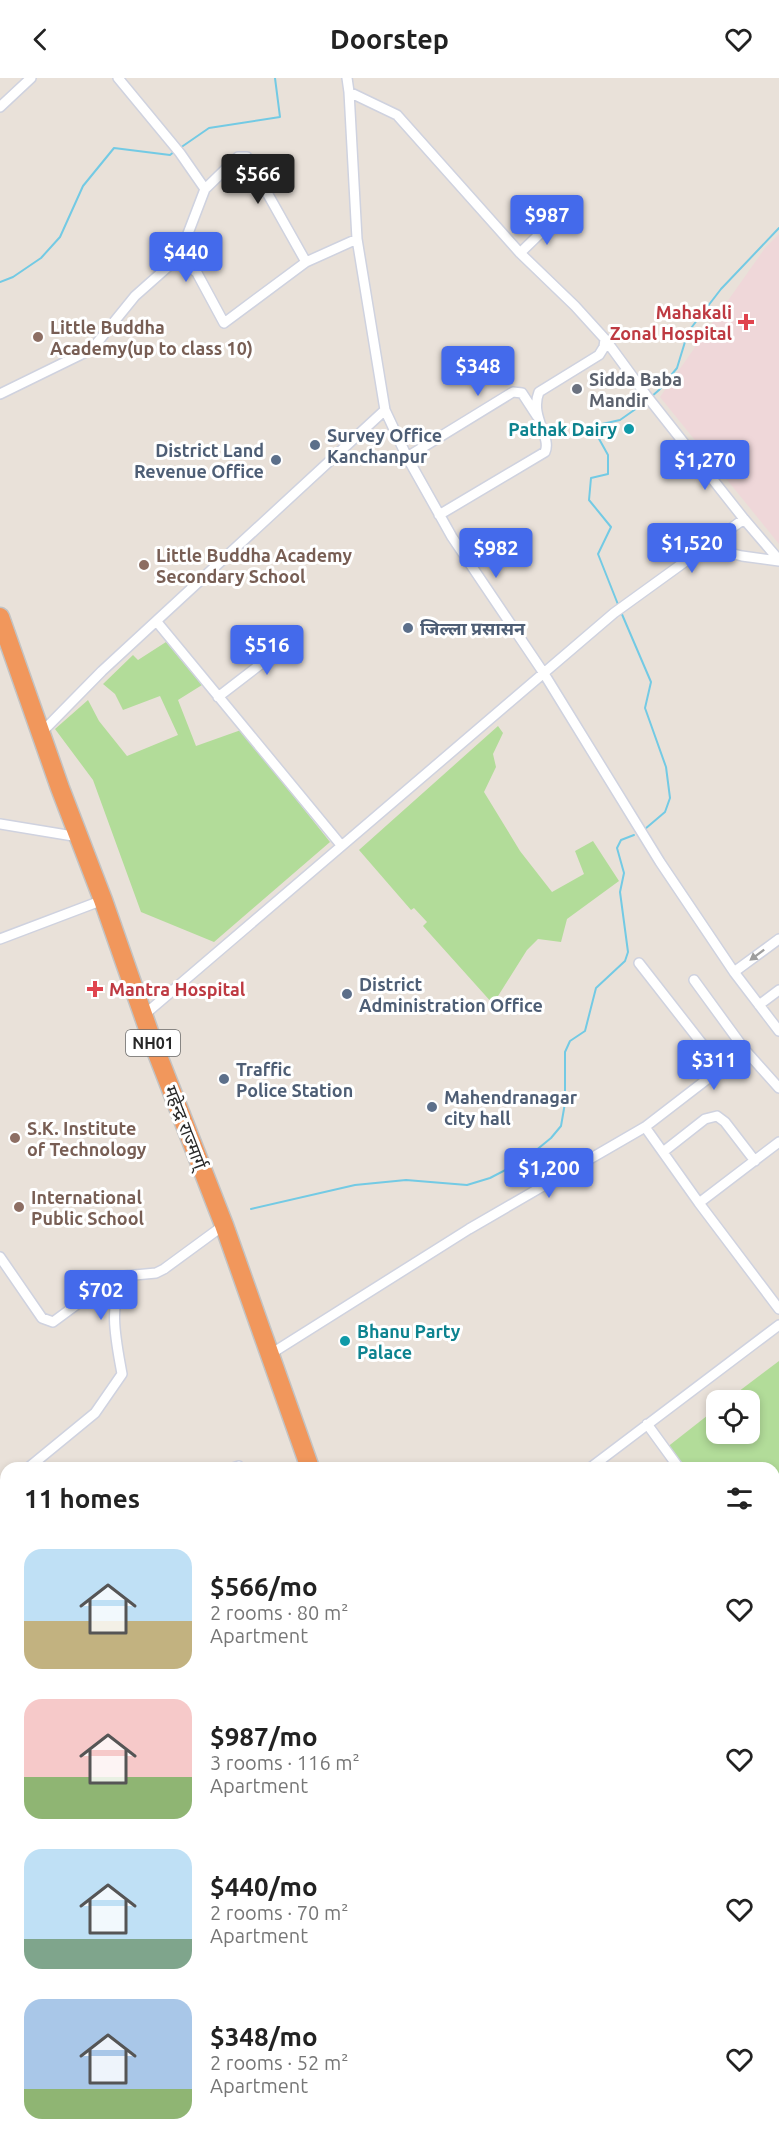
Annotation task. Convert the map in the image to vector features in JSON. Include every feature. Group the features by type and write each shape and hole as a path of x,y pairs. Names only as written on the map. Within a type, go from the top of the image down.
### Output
{"highway":[{"name":"महेन्द्र राज्मार्ग्","path":"0,617 104,900 153,1043 224,1225 308,1462"}],"street":[{"path":"0,107 31,78"},
{"path":"117,78 177,150 205,189"},
{"path":"346,78 349,92 357,239 385,410 407,457 452,537 543,672 660,862 734,972 779,1031"},
{"path":"349,92 397,115 520,253 605,339 653,404 779,560"},
{"path":"0,393 92,349 135,296 178,257 205,189 238,157 247,157 306,262"},
{"path":"520,253 555,219"},
{"path":"178,257 197,273 224,323 306,262 357,239"},
{"path":"537,416 537,396 540,390 599,355 604,347 605,339"},
{"path":"407,457 513,392 522,393 537,416 547,442 545,452 440,515"},
{"path":"42,732 102,671 385,410"},
{"path":"144,1015 614,613 744,519"},
{"path":"705,547 742,556 779,560"},
{"path":"157,622 341,845"},
{"path":"218,697 279,650 281,635"},
{"path":"0,824 79,837"},
{"path":"0,939 104,900"},
{"path":"734,972 779,939"},
{"path":"639,963 721,1068"},
{"path":"694,980 745,1050 779,1088"},
{"path":"759,1005 779,990"},
{"path":"269,1355 469,1229 645,1127 745,1050"},
{"path":"663,1152 705,1119 717,1116 725,1122 755,1161"},
{"path":"645,1127 779,1309"},
{"path":"699,1203 779,1142"},
{"path":"36,1462 95,1413 122,1374 114,1327 119,1285 124,1276 156,1273 164,1269 224,1225"},
{"path":"0,1257 42,1318 53,1322 106,1283 119,1285"},
{"path":"598,1462 779,1325"},
{"path":"646,1424 674,1462"}],"shaded area":[{"name":"Mahakali Zonal Hospital","path":"779,234 779,544 660,397 765,248"}],"green space":[{"path":"166,642 202,685 178,700 196,746 241,730 330,842 214,942 141,912 93,780 55,729 88,700 99,721 127,756 178,735 160,696 123,710 115,694 103,684 133,655 138,660"},
{"path":"498,726 503,733 493,754 496,767 484,792 520,851 552,892 584,874 575,851 593,841 619,881 567,919 561,942 538,939 527,950 493,1004 423,926 427,922 414,908 411,910 359,850"},
{"path":"779,1361 779,1462 676,1462 666,1448 706,1417 706,1444 760,1444 760,1390 741,1390"}],"waterway":[{"path":"180,148 209,128 280,117 275,78"},
{"path":"0,282 13,277 41,258 60,237 83,186 114,148 170,155 175,151"},
{"path":"651,397 677,368 688,332 721,289 779,228"},
{"path":"619,607 598,554 611,527 589,500 591,478 608,474 608,455 598,437 602,424 620,420 647,401"},
{"path":"621,612 651,682 645,708 666,767 670,798 665,812 645,829"},
{"path":"251,1209 355,1185 406,1180 467,1185 490,1178 523,1161 551,1138 561,1126 565,1103 565,1052 570,1041 585,1031 596,988 625,961 628,952 620,892 624,873 617,848 621,840 634,835"}],"place":[{"name":"Mahakali Zonal Hospital","path":"746,322"},
{"name":"Little Buddha Academy(up to class 10)","path":"38,337"},
{"name":"Sidda Baba Mandir","path":"577,389"},
{"name":"Pathak Dairy","path":"629,429"},
{"name":"Survey Office Kanchanpur","path":"315,445"},
{"name":"District Land Revenue Office","path":"276,460"},
{"name":"Little Buddha Academy Secondary School","path":"144,565"},
{"name":"जिल्ला प्रसासन","path":"408,628"},
{"name":"Mantra Hospital","path":"95,989"},
{"name":"District Administration Office","path":"347,994"},
{"name":"Traffic Police Station","path":"224,1079"},
{"name":"Mahendranagar city hall","path":"432,1107"},
{"name":"S.K. Institute of Technology","path":"15,1138"},
{"name":"International Public School","path":"19,1207"},
{"name":"Bhanu Party Palace","path":"345,1341"}]}
